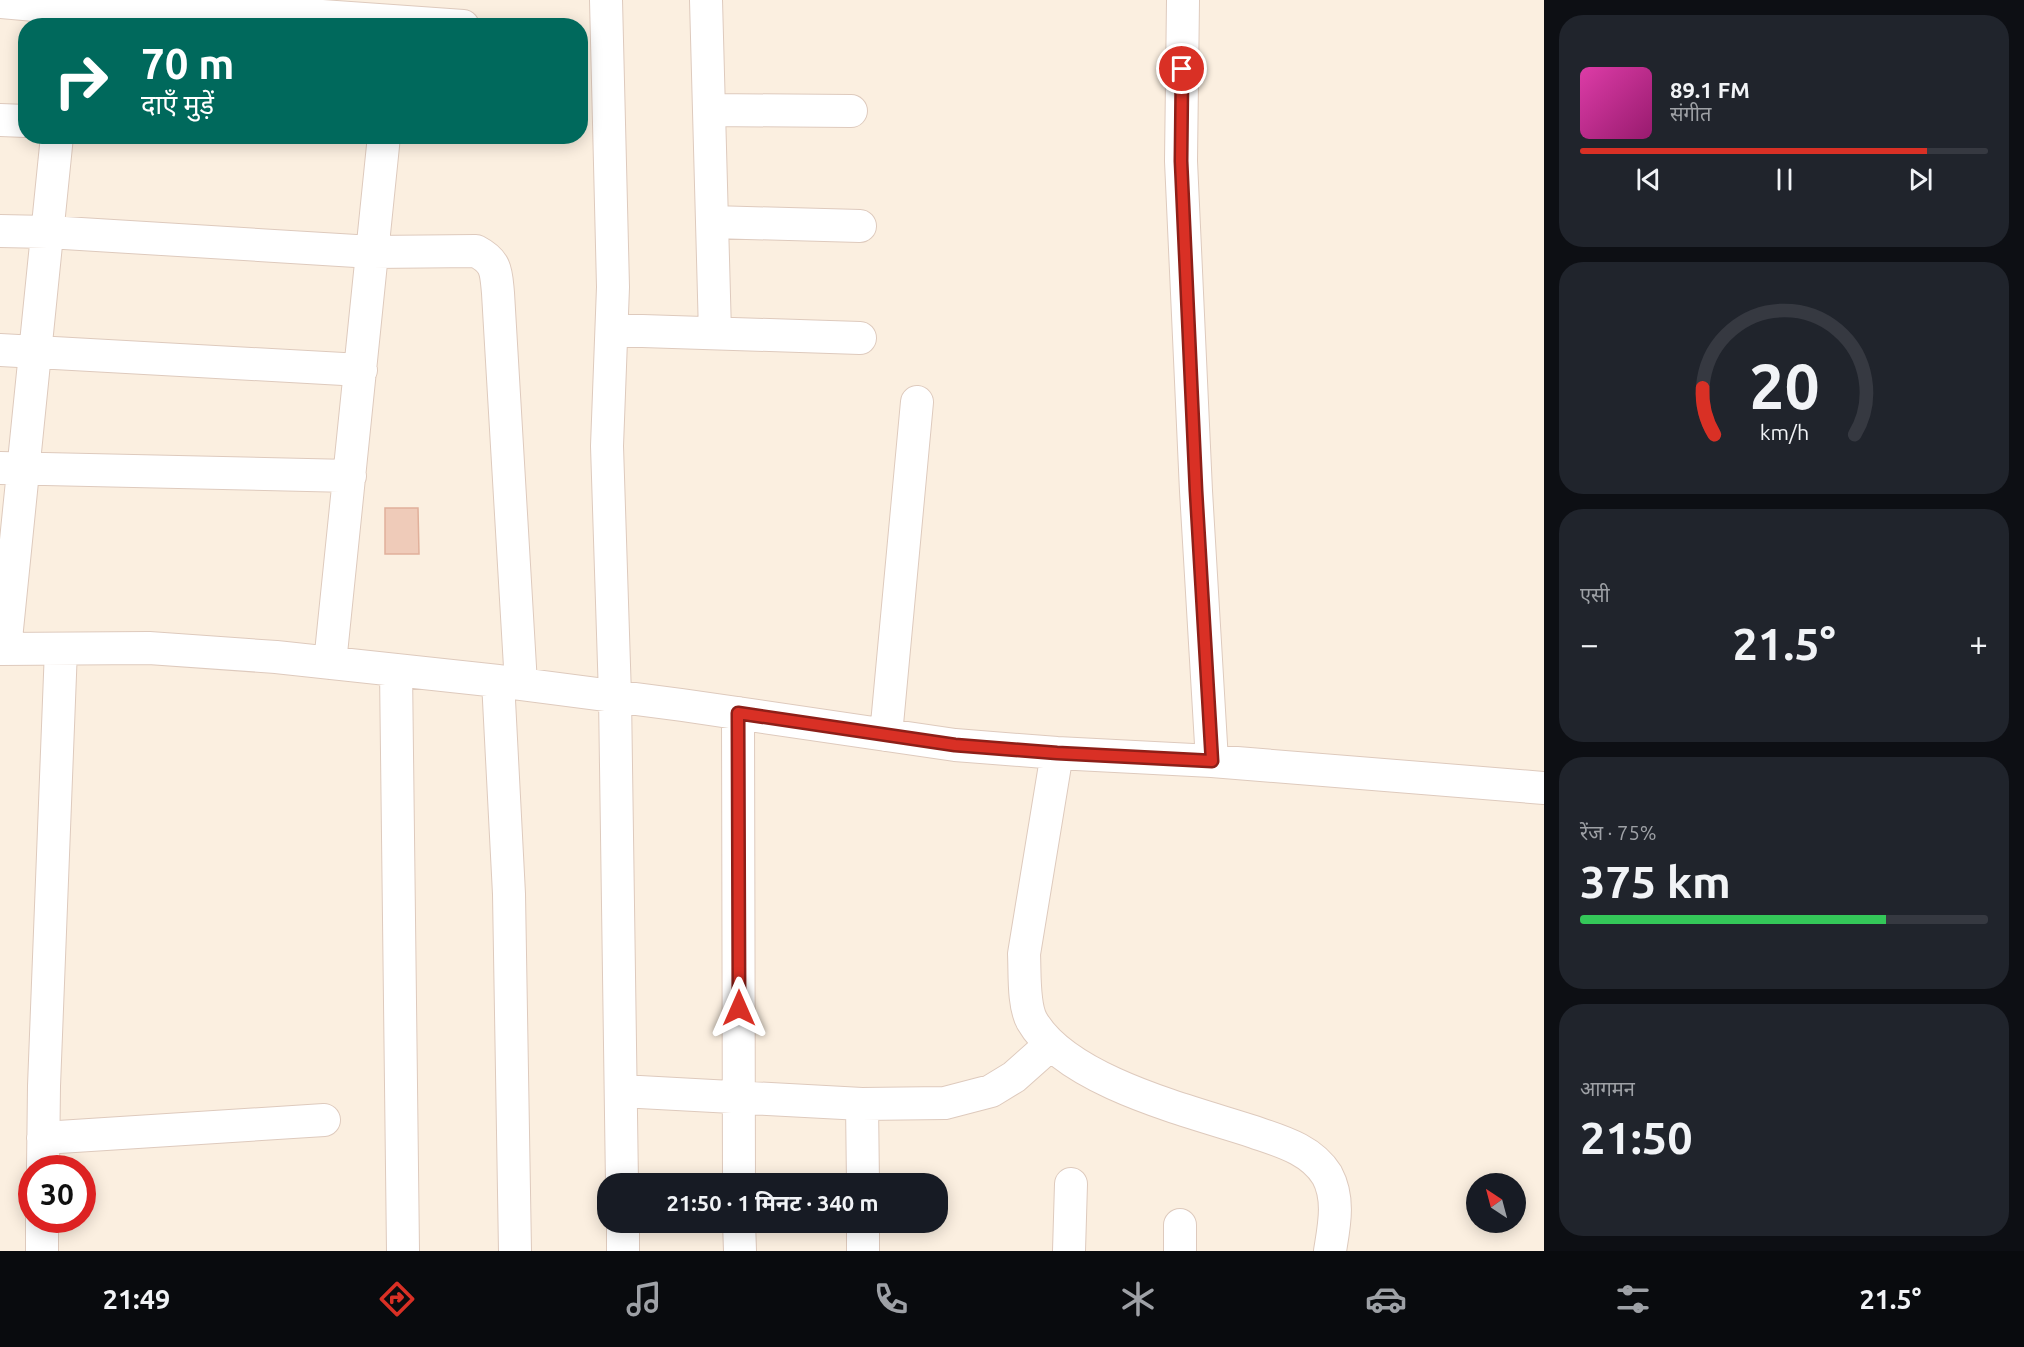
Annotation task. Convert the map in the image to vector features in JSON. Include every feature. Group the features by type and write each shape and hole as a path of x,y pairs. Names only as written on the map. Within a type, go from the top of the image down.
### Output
{"street":[{"path":"606,0 593,36 594,130 612,330 607,446 615,696 622,1173"},
{"path":"706,0 715,333"},
{"path":"1183,0 1181,161 1196,491 1212,761"},
{"path":"0,2 69,11 280,13 350,18"},
{"path":"709,110 851,111"},
{"path":"0,120 18,121"},
{"path":"56,144 35,351 12,469 3,649 149,648 330,663 615,696 955,745 1212,761 1544,788"},
{"path":"330,663 383,144"},
{"path":"712,222 860,226"},
{"path":"0,231 372,252 476,251 489,258 496,270 510,683 509,894 515,1251"},
{"path":"612,330 860,338"},
{"path":"0,350 361,370"},
{"path":"886,735 917,402"},
{"path":"12,469 350,476"},
{"path":"43,1155 61,649"},
{"path":"396,670 403,1251"},
{"path":"738,713 739,1173"},
{"path":"1057,753 1024,954 1025,987 1031,1020 1050,1045 1085,1070 1137,1093 1286,1142 1313,1158 1327,1175 1335,1196 1335,1220 1330,1251"},
{"path":"621,1091 862,1104 945,1103 991,1091 1014,1077 1050,1045"},
{"path":"862,1104 863,1173"},
{"path":"43,1138 324,1120"},
{"path":"1069,1251 1071,1184"},
{"path":"42,1233 42,1251"},
{"path":"623,1233 623,1251"},
{"path":"740,1233 740,1251"},
{"path":"863,1233 863,1251"}],"building":[{"path":"385,508 418,508 419,554 385,554"}],"route":[{"path":"739,1008 738,713 955,745 1212,761 1196,491 1181,161 1182,69"}]}
